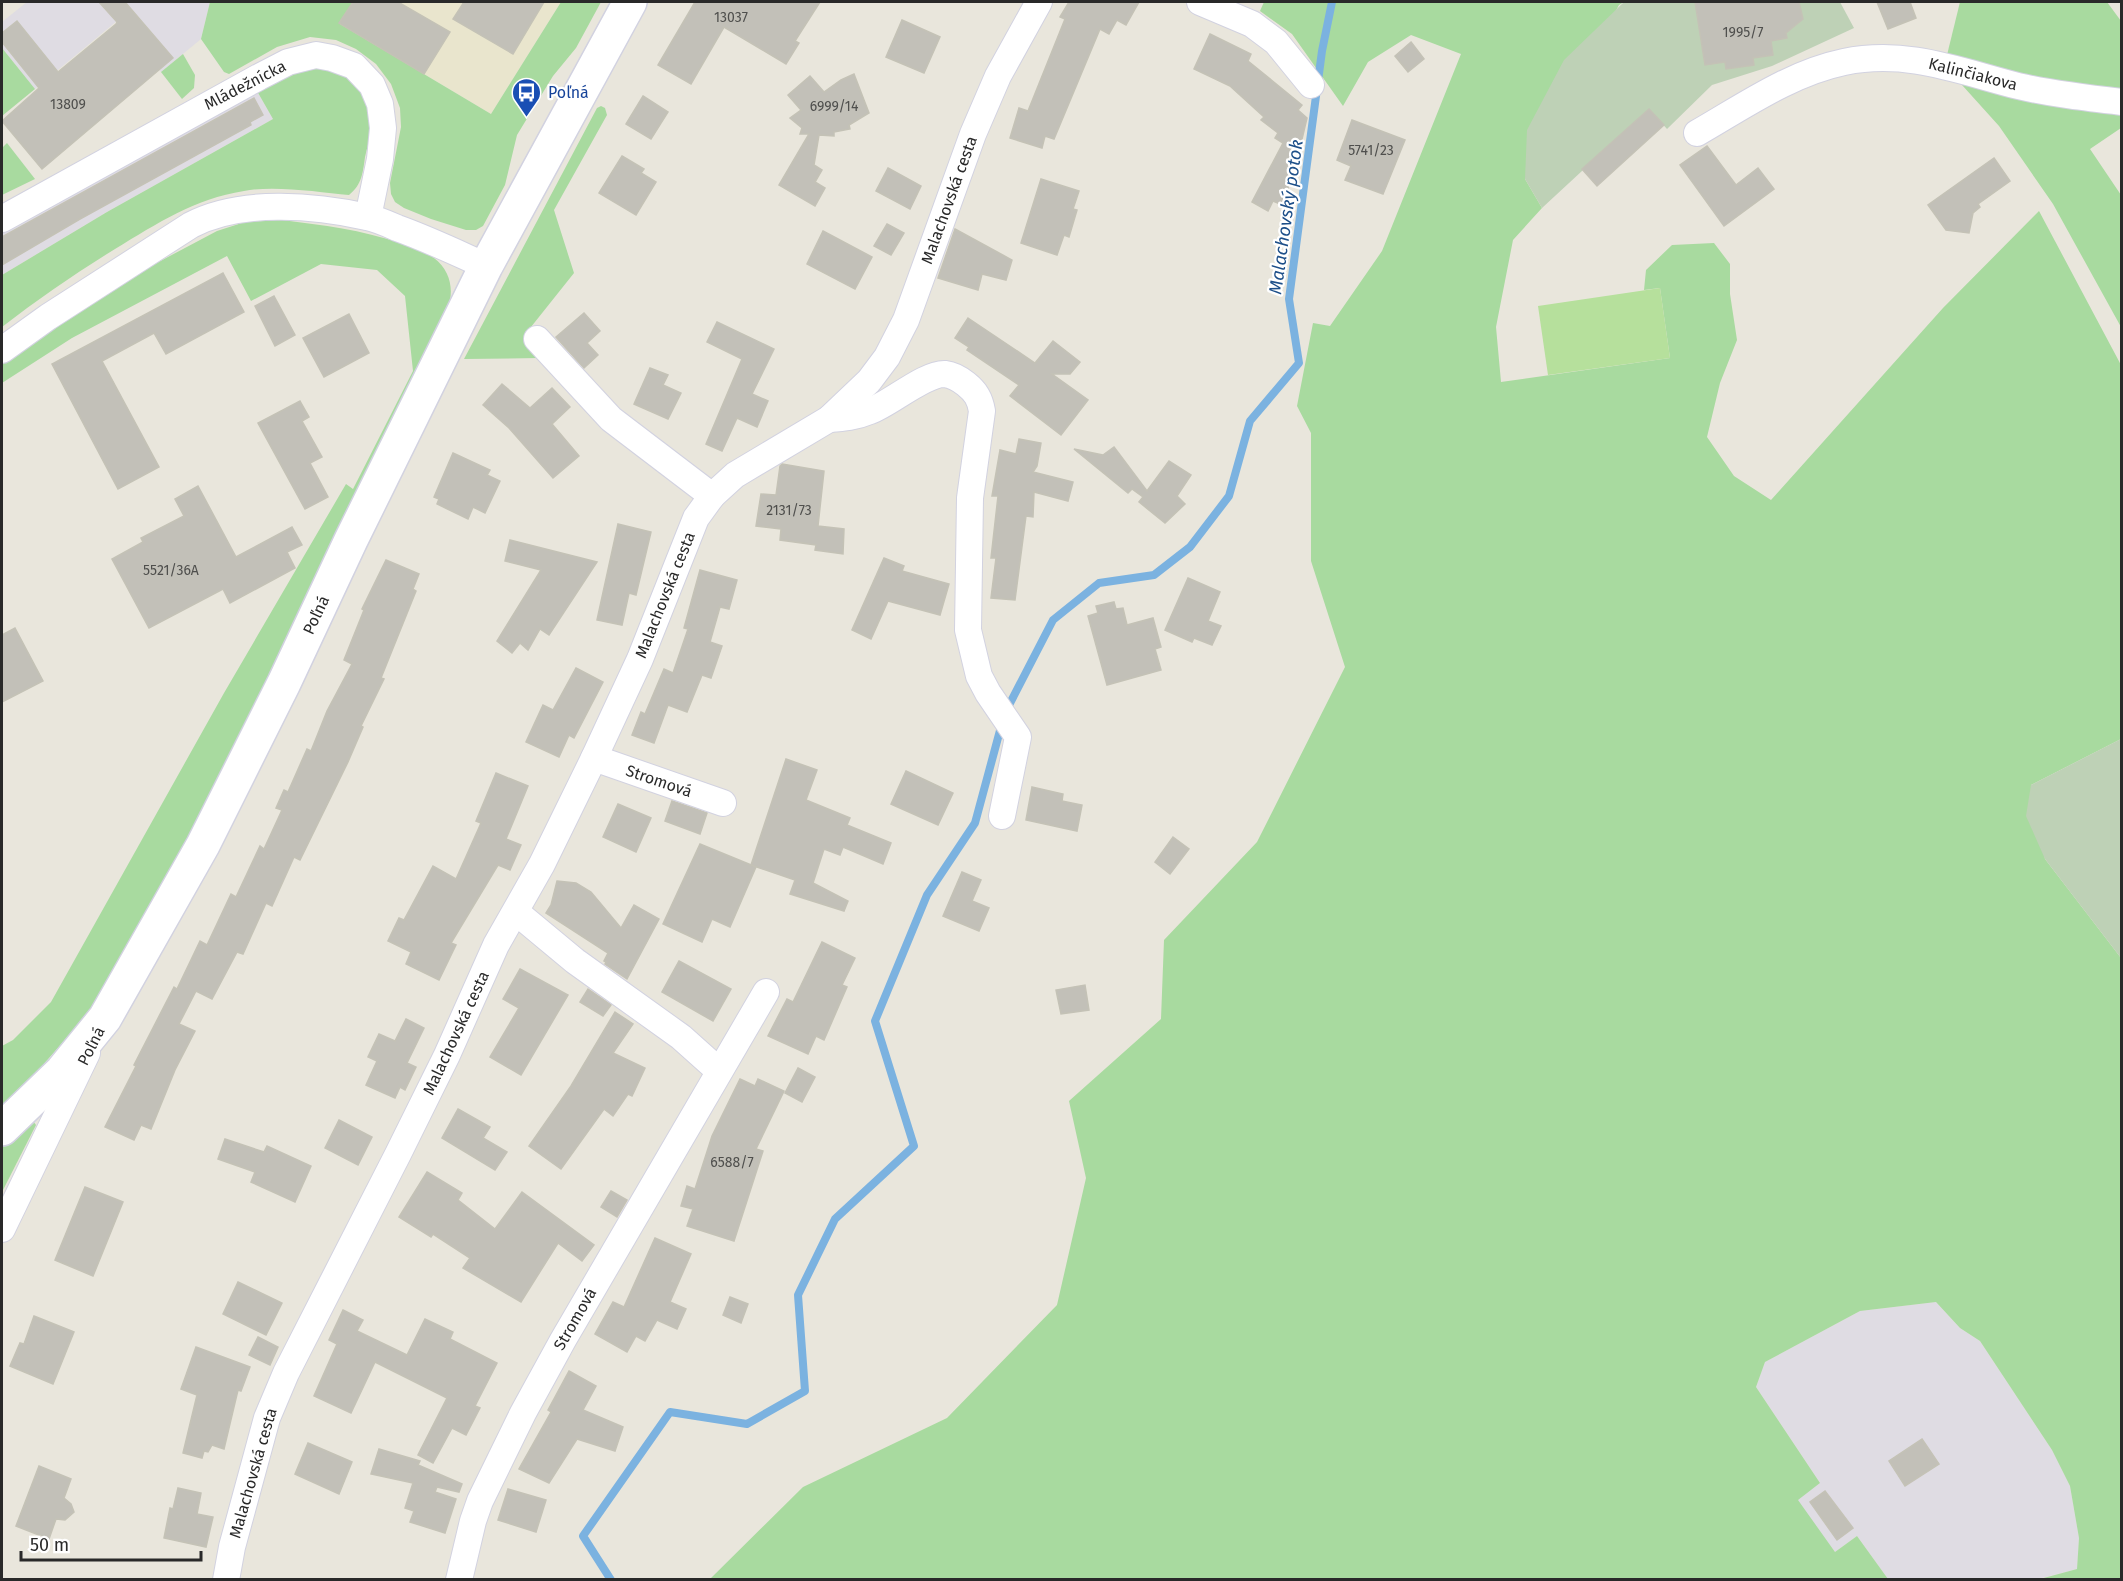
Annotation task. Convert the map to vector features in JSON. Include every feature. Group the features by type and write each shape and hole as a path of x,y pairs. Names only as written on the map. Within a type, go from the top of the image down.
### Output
{"street":[{"name":"Poľná","path":"2,1229 105,1018 208,835 486,266 630,2"},
{"name":"Malachovská cesta","path":"226,1580 232,1547 267,1418 286,1373 447,1055 496,945 516,912 594,758 640,659 696,518 712,496 735,475 829,419 869,381 887,357 906,320 974,134 998,76 1040,2"},
{"path":"1200,2 1252,24 1276,42 1311,85"},
{"name":"Mládežnícka","path":"2,219 288,62 316,55 354,66 372,85 380,104 383,128 380,159 368,217"},
{"name":"Kalinčiakova","path":"1697,133 1796,78 1845,62 1891,58 1933,62 2019,86 2121,102"},
{"path":"2,350 155,246 206,217 252,207 299,207 368,217 419,236 486,266"},
{"path":"537,339 610,419 712,496"},
{"name":"Malachovská cesta","path":"829,419 849,418 872,411 932,376 946,374 960,379 980,400 982,411 970,498 968,630 979,676 1018,737 1002,816"},
{"name":"Stromová","path":"594,758 723,803"},
{"path":"516,912 574,961 681,1037 719,1071"},
{"name":"Stromová","path":"459,1580 480,1501 523,1413 765,992"},
{"path":"2,1129 62,1071 105,1018"}],"shaded area":[{"path":"27,2 210,2 201,39 161,72 118,20 35,89 2,48 2,22"},
{"path":"353,2 561,2 491,114 339,23"},
{"path":"257,91 273,119 107,212 2,275 2,230"},
{"path":"1936,1302 1960,1328 1980,1341 2052,1450 2070,1486 2079,1538 2077,1569 2038,1579 1888,1579 1857,1536 1835,1552 1797,1500 1820,1483 1756,1387 1765,1362 1860,1311"}],"green space":[{"path":"210,2 353,2 340,24 491,114 561,2 601,2 576,48 553,76 517,135 505,185 483,226 476,230 466,230 431,219 395,202 391,194 390,183 401,127 400,108 391,84 376,64 356,49 336,40 310,37 277,47 229,74 224,72 201,39"},
{"path":"1264,2 1624,2 1619,5 1525,179 1542,208 1513,240 1496,327 1501,382 1670,358 1660,288 1644,290 1646,270 1672,245 1714,243 1730,264 1730,294 1737,340 1720,383 1707,437 1734,476 1771,500 1943,308 2039,211 2121,365 2121,739 2031,785 2045,859 2121,958 2121,1579 2040,1579 2077,1569 2079,1538 2070,1486 2052,1450 1980,1341 1960,1328 1936,1302 1860,1311 1765,1362 1756,1387 1820,1483 1798,1500 1835,1552 1857,1536 1888,1579 709,1580 803,1487 947,1418 1057,1305 1086,1178 1069,1101 1161,1019 1164,940 1257,842 1345,667 1311,561 1311,433 1297,406 1313,323 1330,326 1382,251 1461,54 1411,35 1368,62 1343,106 1292,34 1260,11"},
{"path":"1624,2 1840,2 1854,28 1772,66 1712,85 1667,129 1649,109 1542,208 1525,179 1527,130 1564,60"},
{"path":"1960,2 2107,2 2121,21 2121,95 2074,89 1947,55"},
{"path":"2,48 35,89 2,116"},
{"path":"183,54 195,75 194,88 182,99 161,72"},
{"path":"320,67 339,71 353,81 363,96 369,113 370,133 362,173 357,187 349,195 256,189 226,195 193,206 115,249 57,286 2,327 2,275 107,212 273,119 257,91 304,68"},
{"path":"1953,75 2121,111 2121,128 2090,149 2121,195 2121,327 2053,204 1999,126"},
{"path":"601,106 605,108 607,115 554,210 574,273 527,332 539,358 464,359 597,108"},
{"path":"7,143 35,179 2,195 2,148"},
{"path":"282,220 357,231 426,253 440,263 450,281 451,294 448,308 209,800 145,919 90,1011 22,1089 2,1107 2,1046 13,1040 51,1002 224,693 346,484 353,489 413,371 405,296 377,270 321,264 251,301 227,256 72,338 2,383 2,365 51,330 151,266 217,231 245,222"},
{"path":"1660,288 1670,358 1548,375 1538,306"},
{"path":"2121,739 2121,958 2045,859 2026,816 2031,785"},
{"path":"33,1121 36,1125 2,1192 2,1147"}],"building":[{"path":"99,2 125,2 173,58 42,169 2,121 39,88 2,42 2,33 17,21 58,72 116,24 117,22"},
{"path":"353,2 398,2 450,32 424,74 339,23"},
{"path":"464,2 544,2 513,54 453,19"},
{"path":"695,2 820,2 795,41 799,43 786,64 724,27 691,84 658,65"},
{"path":"1069,2 1139,2 1126,25 1117,20 1109,34 1100,29 1054,139 1045,136 1042,148 1010,138 1019,108 1028,111 1065,19 1060,17"},
{"path":"1695,2 1799,2 1803,19 1786,33 1787,38 1771,41 1773,55 1753,58 1754,65 1726,69 1725,62 1705,65"},
{"path":"1877,2 1910,2 1916,18 1888,29"},
{"path":"902,20 940,37 924,73 886,57"},
{"path":"1210,34 1251,54 1248,61 1302,105 1298,110 1307,118 1299,152 1291,148 1287,207 1273,201 1268,211 1252,202 1283,143 1275,138 1278,133 1261,120 1264,117 1230,86 1194,69"},
{"path":"1411,42 1424,59 1408,72 1395,56"},
{"path":"854,74 869,113 849,125 850,129 834,132 834,136 819,135 814,165 822,170 815,182 825,188 815,206 779,185 809,134 800,134 802,128 790,118 801,110 788,95 810,76 824,92"},
{"path":"643,96 668,112 651,139 626,124"},
{"path":"254,98 263,115 250,122 251,125 80,219 2,265 2,237"},
{"path":"1649,109 1664,125 1597,186 1582,169"},
{"path":"1352,120 1405,140 1383,194 1345,180 1351,166 1337,160"},
{"path":"1707,146 1736,185 1758,168 1774,189 1724,226 1680,165"},
{"path":"622,156 644,169 641,173 656,182 636,215 599,193"},
{"path":"1994,158 2010,181 1978,204 1980,207 1973,213 1969,233 1946,230 1928,205"},
{"path":"888,168 921,186 910,209 876,191"},
{"path":"1041,179 1079,191 1073,209 1077,210 1069,237 1064,235 1057,255 1021,243"},
{"path":"887,224 904,233 891,255 874,246"},
{"path":"955,229 1012,260 1006,280 982,274 978,290 938,278"},
{"path":"823,231 872,257 855,289 807,264"},
{"path":"223,273 244,312 166,354 154,333 102,361 159,467 118,489 52,364"},
{"path":"274,296 295,335 275,346 255,306"},
{"path":"584,313 600,331 587,343 598,355 584,368 556,337"},
{"path":"349,314 369,353 324,377 303,338"},
{"path":"968,318 1035,363 1053,341 1080,362 1070,374 1052,374 1088,400 1061,435 1010,396 1019,385 967,350 969,347 955,338"},
{"path":"717,322 774,349 752,394 768,401 757,427 737,418 722,451 706,444 742,359 707,342"},
{"path":"650,368 668,375 663,385 681,393 668,419 634,404"},
{"path":"502,384 530,408 552,388 570,407 552,424 579,456 553,478 509,428 483,405"},
{"path":"300,401 309,417 302,421 322,457 310,463 328,497 305,509 258,423"},
{"path":"1019,439 1041,443 1037,466 1033,472 1073,482 1068,501 1034,492 1033,517 1026,516 1015,600 991,598 996,558 991,558 998,496 992,496 1000,450 1016,454"},
{"path":"1114,447 1147,491 1169,461 1191,475 1177,496 1185,504 1165,523 1139,502 1143,497 1132,489 1128,493 1074,449 1103,455"},
{"path":"453,453 490,470 487,475 500,481 485,513 473,507 468,519 437,504 439,499 434,497"},
{"path":"782,464 824,471 818,526 844,529 843,554 815,550 816,545 780,540 781,529 756,526 761,494 776,495"},
{"path":"198,486 236,557 292,527 302,545 287,552 295,568 230,603 223,589 149,628 112,559 143,542 141,538 184,516 175,499"},
{"path":"618,524 651,532 636,595 629,593 622,625 597,620"},
{"path":"510,540 597,562 549,635 540,629 528,650 520,643 512,653 497,641 541,570 505,561"},
{"path":"884,558 904,566 902,571 949,584 940,615 888,601 871,639 852,630"},
{"path":"386,560 419,574 413,589 416,591 381,678 384,679 361,726 363,727 348,762 300,860 294,857 272,906 266,903 243,954 237,952 212,999 196,991 179,1024 195,1031 175,1070 151,1129 141,1125 134,1140 105,1127 136,1066 134,1065 174,987 177,989 200,941 207,945 231,894 236,897 260,846 264,849 282,810 276,808 284,790 288,792 307,749 311,751 327,711 352,664 344,660 364,610 362,609"},
{"path":"700,570 737,580 729,609 720,607 710,642 722,646 711,678 702,675 687,712 668,705 654,743 632,735 641,712 645,714 664,669 673,673 688,629 684,628"},
{"path":"1188,578 1220,592 1208,621 1221,626 1212,645 1194,638 1192,642 1165,630"},
{"path":"1114,602 1116,609 1123,608 1127,625 1153,618 1161,647 1155,649 1161,670 1107,685 1088,616 1098,613 1096,606"},
{"path":"15,628 43,681 2,702 2,635"},
{"path":"576,668 603,682 574,738 569,735 559,757 526,742 543,705 553,710"},
{"path":"786,759 817,770 806,800 850,818 847,825 891,843 883,864 843,847 840,855 824,849 813,883 848,901 844,911 790,894 795,880 751,865"},
{"path":"906,771 953,793 938,825 891,804"},
{"path":"496,773 528,786 506,839 521,845 510,870 498,865 451,943 456,945 439,980 406,964 411,952 388,941 399,918 404,920 433,866 456,879 481,823 476,821"},
{"path":"1032,787 1063,794 1062,801 1082,805 1077,831 1026,820"},
{"path":"672,801 707,813 700,834 665,821"},
{"path":"618,804 651,818 636,852 603,837"},
{"path":"1173,837 1189,849 1170,874 1155,862"},
{"path":"700,844 756,867 730,927 712,919 702,942 663,924"},
{"path":"962,872 981,880 972,901 989,908 979,931 943,916"},
{"path":"557,881 576,883 591,892 621,928 634,905 659,919 627,979 605,964 608,953 546,913 551,905"},
{"path":"822,942 855,958 842,985 847,987 824,1040 816,1036 808,1054 768,1036 787,999 793,1002"},
{"path":"679,961 731,989 713,1021 662,992"},
{"path":"520,969 568,995 521,1075 490,1057 519,1008 503,999"},
{"path":"1085,985 1089,1010 1061,1014 1056,990"},
{"path":"588,989 611,1005 603,1016 580,1002"},
{"path":"615,1012 633,1024 613,1053 645,1068 632,1096 628,1094 613,1116 604,1109 561,1169 529,1146 571,1086"},
{"path":"406,1019 424,1028 407,1063 416,1067 405,1090 400,1087 395,1098 366,1085 377,1061 368,1057 379,1034 395,1041"},
{"path":"798,1068 815,1077 802,1102 785,1093"},
{"path":"740,1079 755,1086 758,1079 784,1091 756,1149 763,1151 734,1241 687,1226 693,1209 681,1206 687,1186 695,1189 712,1136"},
{"path":"458,1109 490,1127 483,1138 507,1152 495,1170 442,1138"},
{"path":"339,1120 372,1137 358,1165 325,1148"},
{"path":"225,1139 264,1152 267,1146 311,1166 295,1202 251,1182 255,1172 218,1159"},
{"path":"427,1172 462,1193 458,1200 495,1229 522,1192 594,1245 582,1261 558,1243 521,1302 463,1268 470,1258 433,1234 431,1237 399,1217"},
{"path":"85,1187 123,1202 93,1276 55,1260"},
{"path":"611,1191 627,1200 617,1217 601,1207"},
{"path":"655,1238 691,1254 670,1302 686,1309 677,1329 657,1320 645,1341 636,1336 627,1352 595,1334 613,1302 624,1307"},
{"path":"238,1282 282,1303 266,1335 223,1314"},
{"path":"730,1297 748,1304 741,1323 723,1315"},
{"path":"343,1310 363,1320 357,1331 407,1355 425,1319 453,1332 450,1339 497,1363 475,1406 480,1408 466,1435 452,1428 433,1463 418,1455 447,1398 375,1362 351,1413 314,1396 337,1344 329,1340"},
{"path":"34,1316 74,1332 53,1384 10,1366 20,1343 24,1344"},
{"path":"258,1337 278,1347 270,1365 249,1355"},
{"path":"196,1347 250,1367 241,1391 238,1390 224,1449 212,1445 208,1452 204,1451 202,1458 183,1453 197,1395 181,1389"},
{"path":"569,1371 596,1386 583,1410 623,1427 615,1451 577,1439 549,1483 519,1469 551,1412 548,1410"},
{"path":"1922,1439 1939,1464 1905,1486 1889,1461"},
{"path":"308,1443 352,1462 339,1494 295,1474"},
{"path":"379,1449 420,1461 418,1465 462,1484 459,1492 437,1487 435,1492 456,1499 445,1533 410,1522 414,1511 405,1508 413,1483 371,1474"},
{"path":"39,1466 71,1479 64,1498 71,1504 74,1512 65,1520 56,1519 49,1539 16,1526"},
{"path":"178,1488 201,1493 197,1514 213,1517 206,1547 164,1538 170,1508 173,1509"},
{"path":"508,1489 546,1500 536,1532 498,1520"},
{"path":"1825,1491 1853,1528 1837,1540 1810,1502"}],"waterway":[{"name":"Malachovský potok","path":"1006,711 1053,620 1099,583 1154,575 1190,547 1229,496 1250,421 1299,363 1289,299 1322,51 1332,2"},
{"name":"Malachovský potok","path":"611,1580 583,1536 670,1412 747,1424 805,1391 798,1295 835,1219 914,1146 875,1021 927,895 975,823 1002,723"}],"place":[{"name":"Poľná","path":"527,118"}]}
